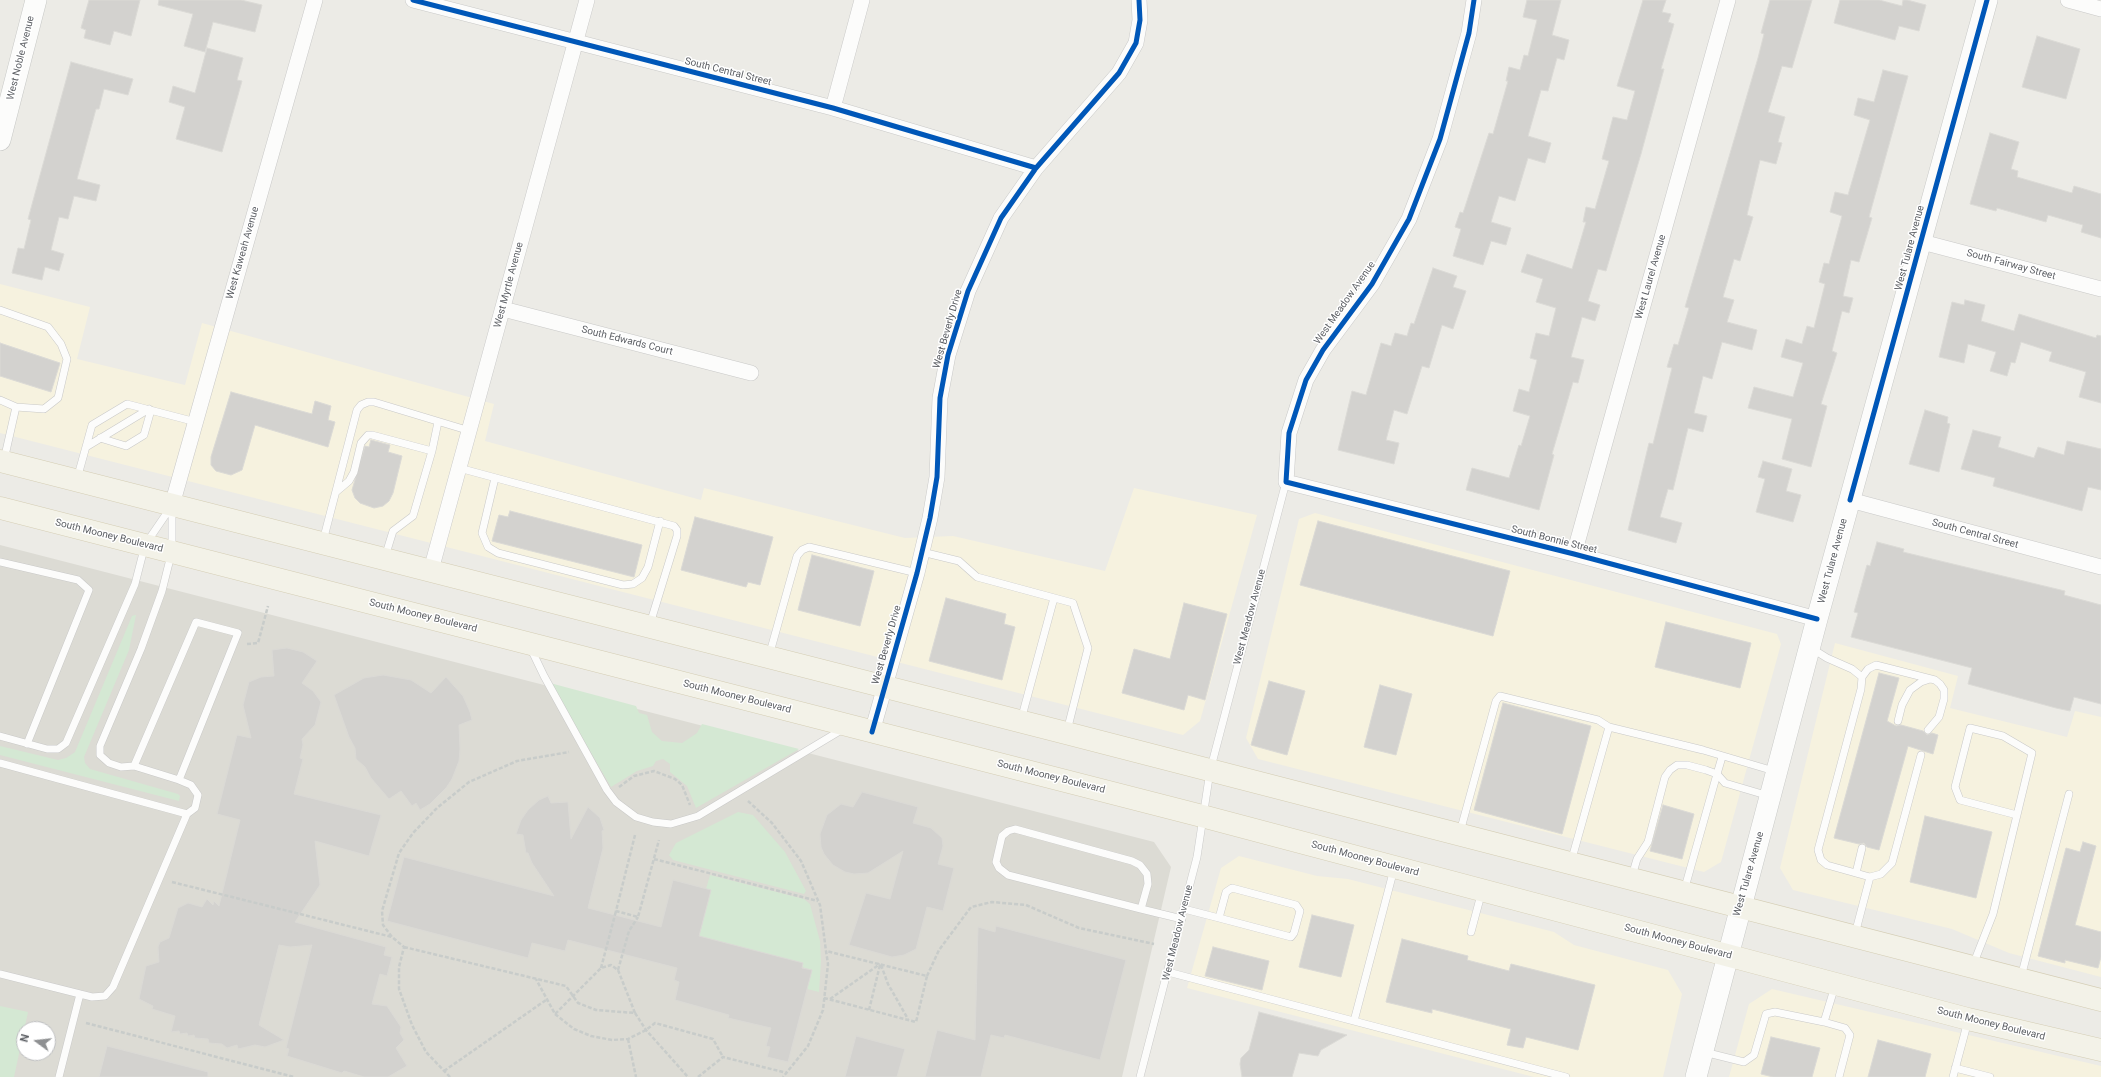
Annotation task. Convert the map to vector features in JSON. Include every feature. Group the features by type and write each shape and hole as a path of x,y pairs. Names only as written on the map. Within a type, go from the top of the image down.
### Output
{"main road":[{"path":"2,462 431,570 1210,771 1684,891 1740,907 2101,1000"},
{"name":"South Mooney Boulevard","path":"0,508 1202,816 1968,1019 2101,1050"}],"street":[{"name":"West Noble Avenue","path":"0,140 36,0"},
{"name":"West Kaweah Avenue","path":"172,505 315,0"},
{"name":"South Central Street","path":"413,0 575,43 833,108 1036,168"},
{"name":"West Myrtle Avenue","path":"431,570 587,0"},
{"path":"833,108 862,0"},
{"name":"West Beverly Drive","path":"872,732 922,552 938,477 940,398 948,355 968,291 1001,218 1036,168 1119,73 1136,43 1140,20 1139,0"},
{"name":"West Meadow Avenue","path":"1286,482 1289,434 1306,380 1323,350 1375,277 1409,219 1429,168 1442,131 1469,33 1474,0"},
{"name":"West Laurel Avenue","path":"1574,554 1728,0"},
{"name":"West Tulare Avenue","path":"1696,1077 1740,907 1778,772 1817,619 1922,242 1987,0"},
{"path":"2068,0 2101,9"},
{"name":"South Fairway Street","path":"1922,242 2101,289"},
{"name":"South Edwards Court","path":"503,309 751,373"},
{"name":"South Bonnie Street","path":"1286,482 1574,554 1817,619"},
{"name":"South Central Street","path":"1850,500 2101,567"}],"lane":[{"path":"0,310 48,327 61,344 67,359 58,398 44,409 16,407 0,400"},
{"path":"322,543 357,410 361,405 368,402 374,402 470,431"},
{"path":"77,481 92,425 127,404 196,422"},
{"path":"2,462 16,407"},
{"path":"100,438 126,446 144,435 150,410"},
{"path":"86,447 150,410"},
{"path":"385,559 393,531 413,516 432,451 436,421"},
{"path":"336,492 349,481 354,472 361,443 368,435 432,451"},
{"path":"459,468 660,521 669,524 677,530 677,536 650,627"},
{"path":"495,478 482,533 488,547 498,552 623,584 633,584 646,573 660,521"},
{"name":"West Meadow Avenue","path":"1140,1077 1197,857 1210,771 1286,482"},
{"path":"0,736 47,749 58,749 66,743 135,584 146,545 172,505"},
{"path":"0,974 92,997 105,996 114,987 187,814 195,808 198,795 191,784 134,766 122,767 109,763 100,755 100,746 141,649 162,591 172,551 172,505"},
{"path":"769,658 798,556 802,550 810,547 917,574"},
{"path":"922,552 959,561 977,577 1073,604 1088,648 1066,733"},
{"path":"0,562 78,580 89,590 27,744"},
{"path":"1020,722 1054,598"},
{"path":"134,766 196,622 238,633 179,780"},
{"path":"529,643 544,676 610,794 616,802 636,817 653,822 672,824 698,816 808,749 849,726"},
{"path":"1810,647 1827,658 1852,669 1862,677"},
{"path":"1921,755 1892,863 1881,874 1870,878 1827,865 1821,860 1818,850 1861,689 1862,677 1868,669 1876,665 1930,679 1940,684 1944,690 1944,699 1939,717 1928,730"},
{"path":"1898,721 1902,705 1910,690 1921,682 1930,679"},
{"path":"1460,834 1496,701 1500,696 1598,720 1609,727 1703,750 1722,757 1778,772"},
{"path":"1570,863 1609,727"},
{"path":"1972,967 1993,914 2017,815 2032,753 2003,736 1970,728 1955,787 1960,800 2017,815"},
{"path":"1684,891 1722,757"},
{"path":"0,763 187,814"},
{"path":"1632,878 1637,859 1648,842 1665,777 1670,770 1677,765 1687,765 1717,774 1725,783 1771,796"},
{"path":"2020,979 2069,794"},
{"path":"1141,909 1148,884 1147,874 1140,865 1132,861 1015,829 1008,831 1002,836 996,862 999,868 1008,875 1141,909 1182,919"},
{"path":"1856,873 1862,848"},
{"path":"1354,1021 1395,867"},
{"path":"1855,937 1870,878"},
{"path":"1184,909 1291,937 1294,933 1300,911 1296,905 1232,888 1226,892 1219,918"},
{"path":"1471,932 1482,890"},
{"path":"1168,972 1566,1077"},
{"path":"1824,1022 1836,984"},
{"path":"59,1077 80,994"},
{"path":"1703,1052 1744,1062 1754,1055 1766,1014 1775,1012 1845,1028 1850,1036 1839,1077"},
{"path":"1953,1077 1968,1019"},
{"path":"1955,1068 1990,1077"}],"path":[{"path":"234,645 258,643 268,606"},
{"path":"569,752 517,761 469,782 437,808 413,833 399,853 382,911 383,925 392,936 404,946 566,986 578,1003 596,1010 635,1013"},
{"path":"610,794 625,782 640,774 654,771 665,774 682,785 693,817"},
{"path":"748,801 772,823 801,861 818,901 828,964 823,1010 808,1046 783,1077"},
{"path":"601,968 635,835"},
{"path":"618,970 629,931 638,917 658,840"},
{"path":"654,859 818,901"},
{"path":"160,879 392,936"},
{"path":"824,998 916,1022 927,976 939,950 971,907 992,902 1026,905 1079,928 1154,944"},
{"path":"616,911 638,917"},
{"path":"404,946 399,967 399,989 412,1025 426,1052 450,1077"},
{"path":"826,951 927,976"},
{"path":"555,1014 601,968 611,964 618,970 635,1013 646,1030 688,1077"},
{"path":"829,999 880,964"},
{"path":"868,1010 880,964"},
{"path":"880,964 888,984 908,1020"},
{"path":"536,979 546,1000 555,1014 574,1030 591,1036 612,1040 628,1039 646,1030 655,1023 713,1039 723,1057 786,1073"},
{"path":"444,1071 546,1000"},
{"path":"73,1020 294,1077"},
{"path":"628,1039 636,1077"},
{"path":"698,1077 723,1057"}],"shaded area":[{"path":"0,284 90,307 77,359 185,385 202,323 494,404 485,441 701,500 704,488 905,538 953,536 1105,571 1134,488 1257,515 1200,721 1183,735 0,433"},
{"path":"1315,513 1777,634 1781,644 1721,862 1704,872 1258,759 1246,738 1299,519"},
{"path":"0,545 1154,842 1171,867 1122,1077 0,1077"},
{"path":"1835,643 1958,676 1950,708 2067,737 2075,711 2101,717 2101,977 2009,953 1952,929 1793,890 1780,868"},
{"path":"1239,856 1317,876 1348,879 1554,932 1574,945 1668,970 1682,994 1663,1077 1534,1077 1187,988 1221,868"},
{"path":"1772,989 2101,1066 2101,1077 1729,1077 1749,1004"}],"green space":[{"path":"136,615 129,650 84,757 85,763 90,769 178,794 180,796 179,801 0,755 0,746 58,760 66,758 75,752 132,616"},
{"path":"550,683 636,706 639,713 647,715 652,732 662,741 682,743 697,733 702,724 799,749 696,808 687,786 670,772 670,764 663,759 656,761 653,766 637,771 611,787"},
{"path":"738,812 753,815 785,852 806,891 804,894 673,860 669,855 676,843"},
{"path":"710,875 804,899 810,904 820,941 821,961 819,992 807,989 812,970 699,936 711,890 706,889"},
{"path":"0,1006 28,1012 26,1021 16,1021 16,1061 17,1061 14,1077 0,1077"}],"building":[{"path":"89,0 140,0 131,36 114,31 110,45 84,38 86,30 81,28"},
{"path":"159,0 241,0 262,5 255,32 213,22 205,52 184,46 193,14 158,5"},
{"path":"1527,0 1561,0 1552,35 1569,40 1564,60 1557,58 1548,91 1541,90 1528,136 1551,143 1545,163 1528,158 1515,201 1499,196 1491,222 1511,228 1506,245 1491,241 1483,265 1453,256 1461,229 1455,227 1460,212 1463,213 1489,133 1493,134 1508,81 1506,81 1509,67 1520,70 1524,55 1528,56 1537,20 1523,17"},
{"path":"1643,0 1666,0 1662,12 1671,14 1668,22 1674,24 1661,69 1664,69 1641,154 1606,271 1598,269 1588,301 1600,305 1595,321 1582,317 1571,357 1584,360 1578,383 1573,382 1552,454 1554,455 1539,510 1466,490 1472,468 1509,478 1519,445 1521,446 1530,416 1513,411 1519,389 1529,392 1537,360 1530,358 1536,333 1549,336 1556,308 1536,302 1543,279 1521,272 1527,254 1572,269 1586,222 1583,222 1586,207 1595,209 1609,161 1602,159 1613,117 1627,120 1635,91 1617,86"},
{"path":"1770,0 1812,0 1792,68 1782,66 1768,112 1785,117 1778,142 1782,143 1776,164 1760,160 1747,215 1753,217 1740,261 1734,259 1723,297 1734,300 1727,322 1757,330 1752,350 1722,342 1712,379 1703,376 1694,413 1707,416 1703,432 1688,428 1673,490 1668,489 1660,517 1682,523 1676,543 1628,530 1649,443 1653,444 1672,368 1667,367 1674,344 1678,345 1689,308 1685,307 1758,58 1764,34 1761,33"},
{"path":"1840,0 1879,0 1902,6 1903,0 1907,0 1926,5 1919,31 1899,26 1895,40 1834,23"},
{"path":"2037,36 2080,49 2066,99 2022,87"},
{"path":"207,48 243,58 237,80 242,81 222,152 176,139 185,107 169,102 173,86 195,93"},
{"path":"71,62 133,79 128,95 104,89 99,109 96,109 77,179 100,185 96,201 74,196 68,219 59,217 51,250 64,254 59,271 45,267 42,280 12,273 18,248 24,249 31,220 28,219"},
{"path":"1883,70 1908,76 1869,217 1872,218 1859,262 1851,260 1843,296 1853,298 1849,313 1842,311 1832,351 1837,353 1821,404 1827,406 1811,467 1782,459 1792,419 1748,408 1754,387 1793,397 1803,363 1781,357 1786,339 1802,344 1807,326 1814,328 1825,284 1819,282 1824,263 1829,264 1842,216 1830,212 1835,192 1848,195 1870,120 1854,115 1858,98 1874,102"},
{"path":"1990,133 2019,142 2011,169 2018,171 2017,177 2072,193 2074,186 2101,194 2101,238 2081,232 2083,225 2048,215 2046,222 1997,208 1996,211 1970,204"},
{"path":"1433,268 1457,276 1453,287 1466,291 1453,329 1442,325 1429,368 1422,366 1407,414 1394,410 1386,440 1399,443 1394,464 1338,450 1352,391 1366,395 1381,343 1391,346 1395,333 1407,336 1411,323 1414,324"},
{"path":"1965,300 1985,305 1981,321 2014,331 2019,314 2096,338 2097,335 2101,336 2101,403 2079,397 2086,372 2049,361 2052,352 2021,342 2015,363 2011,362 2007,376 1990,371 1996,352 1968,344 1964,363 1939,357 1952,302 1964,305"},
{"path":"0,343 60,363 51,392 0,376"},
{"path":"231,392 312,414 315,401 331,406 328,420 335,422 328,447 255,425 242,470 231,475 216,471 211,465 211,457"},
{"path":"1925,410 1948,417 1947,423 1950,424 1939,472 1909,464"},
{"path":"1973,430 2001,437 1998,447 2034,458 2038,447 2064,455 2067,441 2101,449 2101,490 2088,487 2082,511 1993,486 1995,478 1961,469"},
{"path":"371,440 390,445 388,452 402,456 393,493 389,501 383,506 374,508 360,503 355,498 352,490 365,446 369,447"},
{"path":"1763,461 1792,469 1786,491 1801,495 1793,522 1756,512 1765,479 1758,477"},
{"path":"510,511 642,545 634,577 492,541 499,515 508,517"},
{"path":"695,517 773,537 760,585 748,582 746,587 681,570"},
{"path":"1318,521 1510,571 1493,636 1300,585"},
{"path":"1877,542 1904,549 1903,552 2065,591 2064,595 2101,605 2101,704 2074,697 2070,711 2056,708 1968,684 1972,668 1851,637 1858,613 1854,612 1867,565 1870,566"},
{"path":"812,555 874,571 860,626 798,610"},
{"path":"946,598 1006,614 1004,624 1015,627 1002,680 929,661"},
{"path":"1184,603 1227,614 1205,700 1188,695 1184,710 1122,693 1134,649 1170,659"},
{"path":"1666,622 1751,643 1740,688 1655,667"},
{"path":"287,648 303,652 317,661 302,683 313,691 321,702 315,725 302,739 303,745 300,758 303,759 294,794 381,815 369,856 315,841 320,885 295,922 386,947 384,955 392,957 387,976 380,974 372,1004 387,1006 401,1027 400,1033 404,1040 396,1048 407,1066 388,1077 364,1077 344,1071 342,1073 287,1056 289,1049 286,1048 312,945 290,947 279,945 259,1025 284,1040 265,1047 255,1045 238,1049 237,1045 227,1048 222,1044 209,1043 208,1039 195,1038 194,1035 188,1036 187,1033 180,1034 179,1031 171,1032 175,1016 152,1009 153,1006 139,999 146,966 159,962 158,947 160,942 169,938 178,908 188,903 202,907 207,899 213,905 214,901 219,906 240,820 217,814 237,735 251,738 243,705 249,682 261,677 274,676 272,650"},
{"path":"1879,673 1899,678 1887,721 1896,726 1901,725 1923,731 1927,735 1932,733 1938,735 1933,754 1908,746 1879,850 1867,847 1864,843 1859,844 1834,838"},
{"path":"383,675 411,680 431,693 446,677 463,696 470,712 472,720 459,725 459,761 452,779 446,788 430,804 420,810 416,803 412,806 401,791 389,799 371,778 365,767 356,759 355,748 349,737 334,695 364,678"},
{"path":"1269,681 1305,691 1287,755 1251,745"},
{"path":"1380,685 1412,694 1396,755 1364,747"},
{"path":"1503,703 1591,726 1562,834 1474,810"},
{"path":"862,792 918,807 913,823 931,828 942,838 943,846 938,864 954,868 943,911 927,907 916,949 904,955 892,957 849,945 866,893 890,899 903,851 868,873 854,874 845,872 833,865 824,854 821,847 820,834 827,815 841,804 853,807"},
{"path":"548,796 551,803 568,802 571,839 588,807 600,818 604,830 602,831 603,848 588,908 661,927 673,880 711,890 699,936 803,963 802,968 812,970 788,1062 767,1057 770,1047 766,1046 771,1028 728,1018 729,1015 675,1000 679,982 674,980 677,968 568,940 565,951 532,943 528,958 387,921 404,857 554,896 532,863 528,853 526,853 523,835 516,834 521,820 528,810 539,800"},
{"path":"1663,805 1694,814 1682,859 1650,851"},
{"path":"1925,816 1992,832 1976,898 1910,882"},
{"path":"2083,842 2096,846 2075,925 2101,932 2101,957 2098,968 2065,960 2065,963 2038,956 2066,848 2080,852"},
{"path":"1312,915 1354,925 1341,977 1299,967"},
{"path":"996,926 1126,960 1100,1060 1005,1035 1004,1038 991,1035 981,1077 925,1077 937,1030 975,1040 978,927 995,932"},
{"path":"1402,939 1468,956 1467,960 1509,971 1511,964 1595,985 1578,1050 1526,1037 1523,1048 1507,1045 1511,1029 1432,1009 1432,1013 1386,1002"},
{"path":"1213,947 1269,961 1262,990 1205,976"},
{"path":"1259,1012 1347,1035 1321,1050 1318,1056 1299,1053 1292,1077 1242,1077 1240,1064 1241,1058 1249,1050"},
{"path":"856,1036 905,1049 897,1077 845,1077"},
{"path":"1771,1037 1820,1048 1812,1077 1773,1077 1761,1074"},
{"path":"1878,1040 1931,1054 1925,1077 1868,1077"},
{"path":"107,1046 208,1072 208,1077 99,1077"}],"cycle path":[{"path":"413,0 833,108 1036,168"},
{"path":"872,732 917,573 930,518 937,477 940,398 948,355 968,291 1001,218 1036,168 1119,73 1136,43 1140,20 1139,0"},
{"path":"1474,0 1469,33 1440,139 1409,219 1372,284 1323,350 1306,380 1289,433 1286,482 1574,554 1817,619"},
{"path":"1850,500 1987,0"}]}
